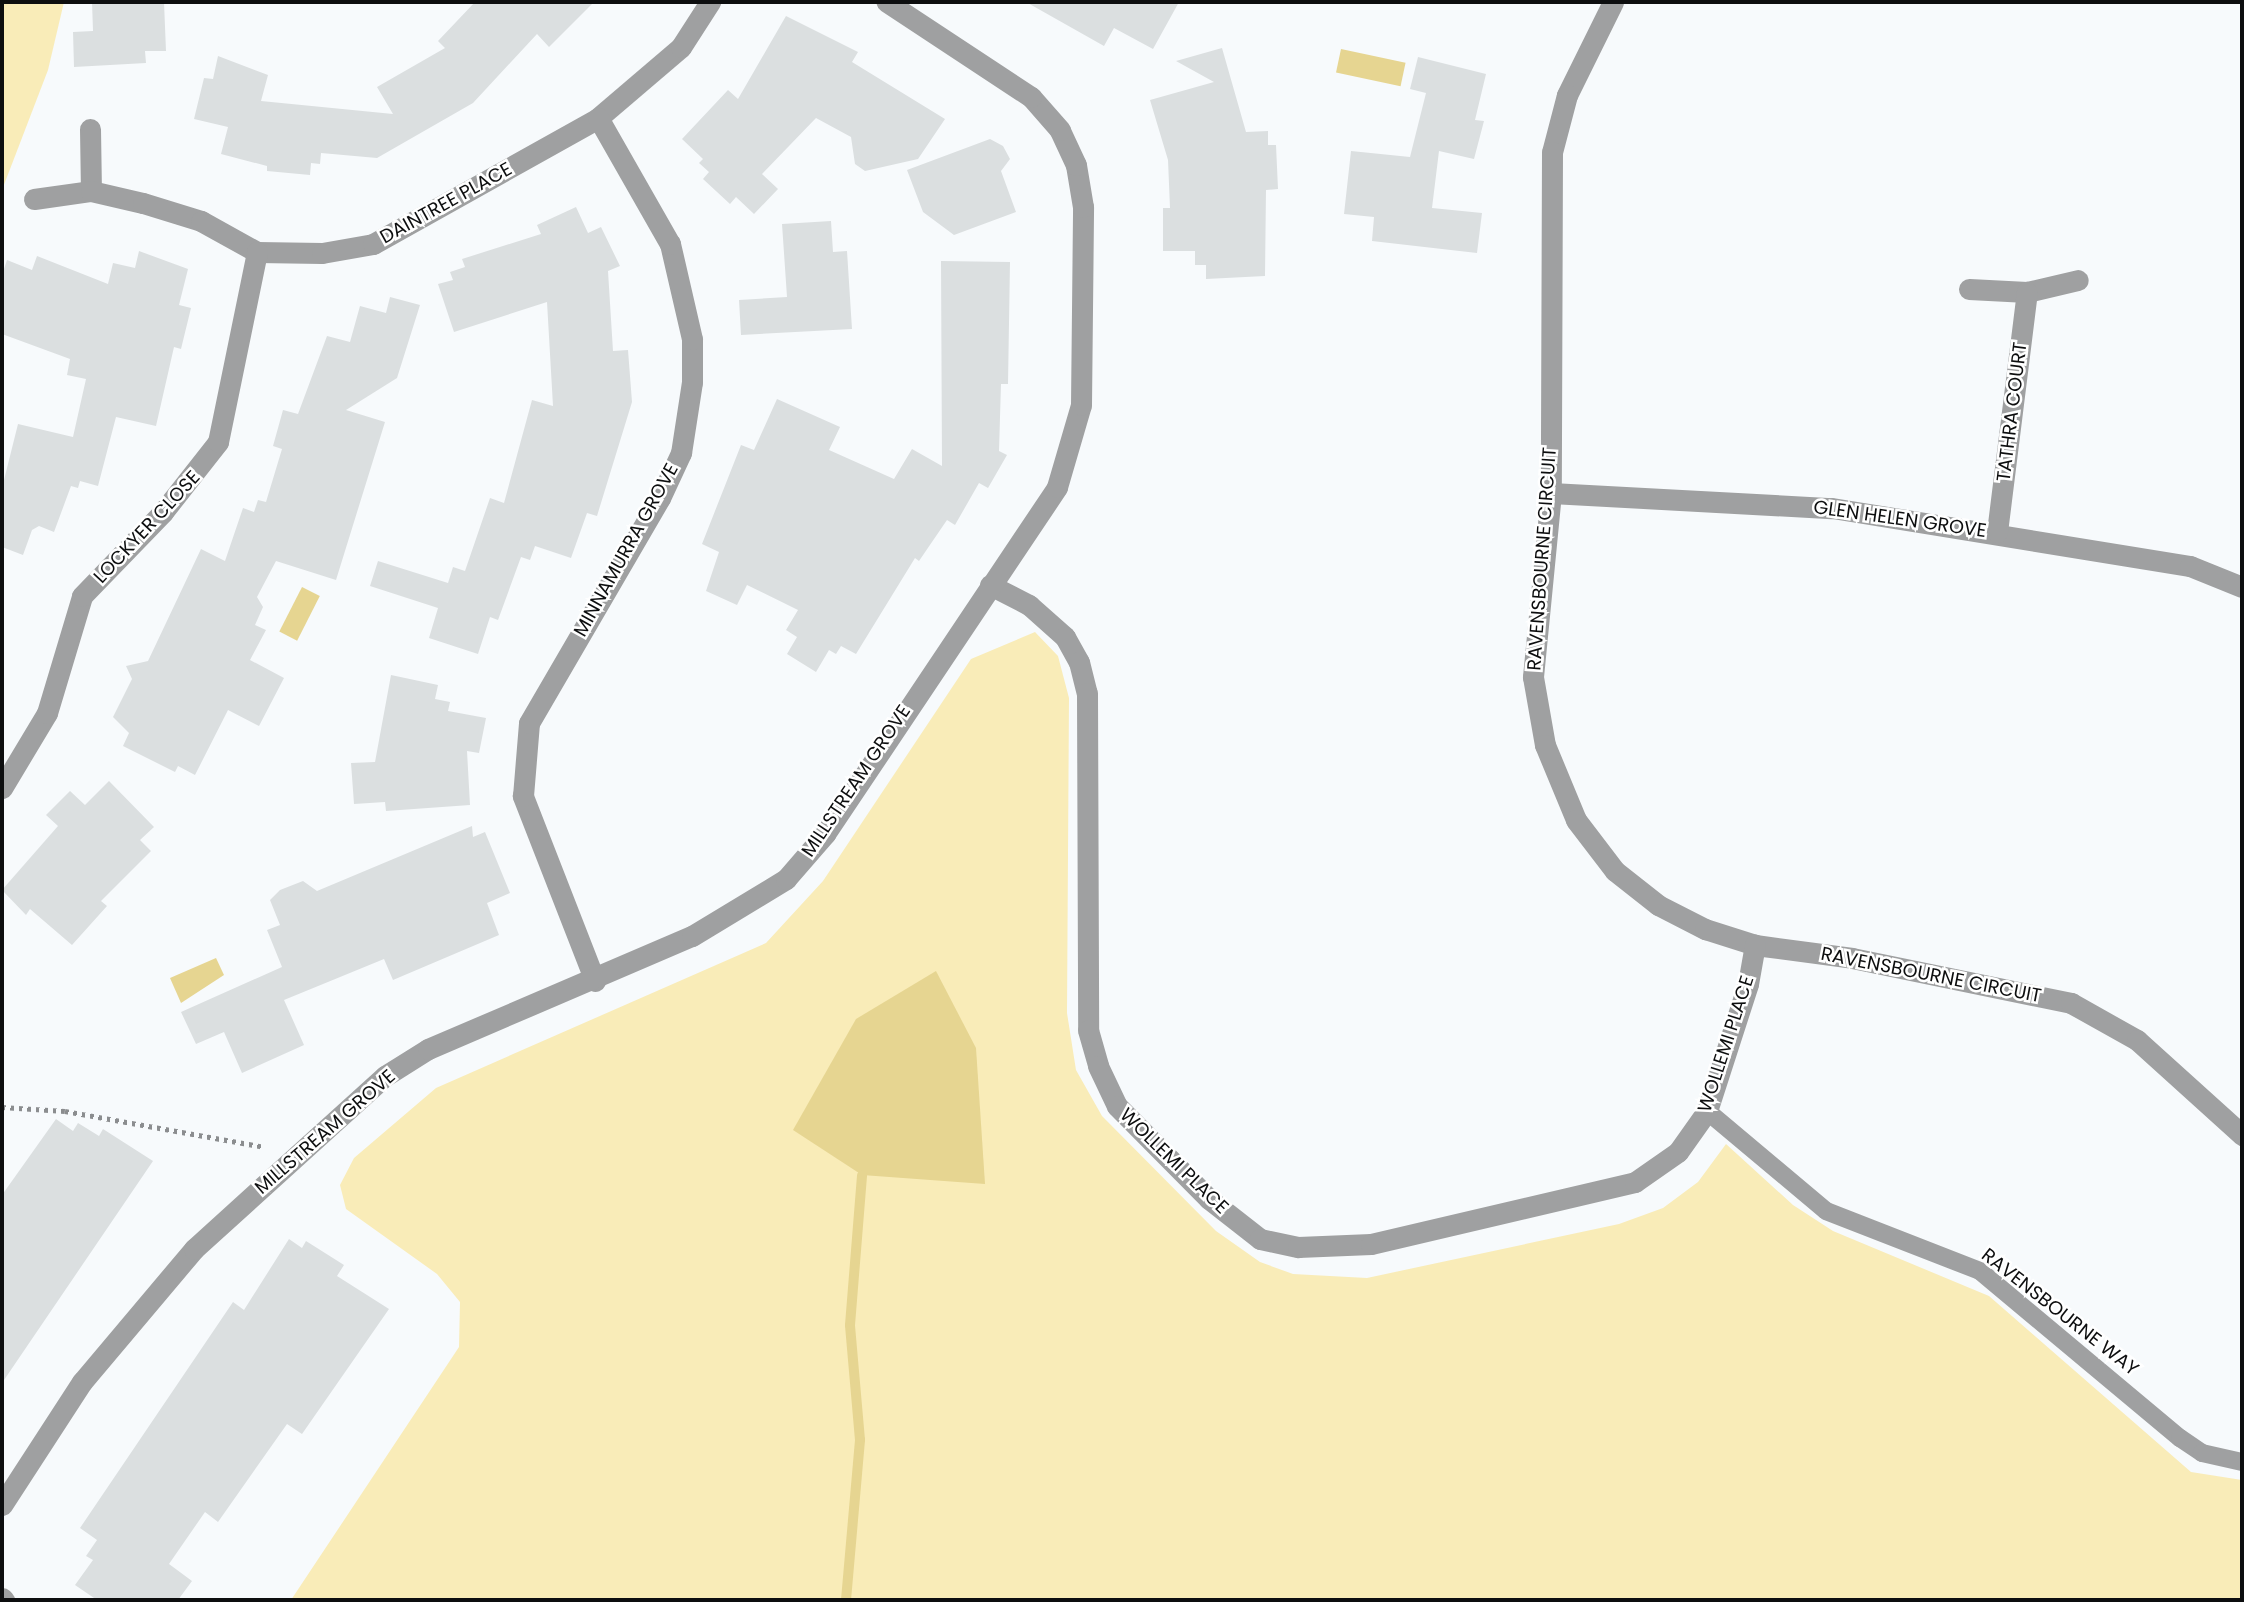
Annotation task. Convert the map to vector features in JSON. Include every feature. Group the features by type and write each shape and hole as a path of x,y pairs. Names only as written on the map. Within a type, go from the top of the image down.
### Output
{"street":[{"name":"DAINTREE PLACE","path":"34,198 91,191 201,221 257,252 322,253 373,243 597,118 681,47 710,2"},
{"name":"MILLSTREAM GROVE","path":"2,1505 82,1382 194,1250 297,1152 384,1076 428,1049 595,981 747,907 786,880 825,834 1057,487 1076,433 1083,207 1076,165 1060,130 1031,97 887,2"},
{"name":"RAVENSBOURNE CIRCUIT","path":"1613,2 1572,83 1552,152 1551,492 1533,677 1545,745 1576,820 1615,871 1658,905 1755,945 1852,958 2071,1003 2137,1040 2242,1135"},
{"name":"MINNAMURRA GROVE","path":"595,981 523,796 529,723 660,498 681,453 692,382 692,339 670,244 597,118"},
{"path":"90,129 91,191"},
{"name":"LOCKYER CLOSE","path":"2,788 47,713 82,596 163,512 218,442 257,252"},
{"path":"1969,289 2027,292 2078,280"},
{"name":"TATHRA COURT","path":"1997,532 2027,292"},
{"name":"GLEN HELEN GROVE","path":"1551,492 1832,508 1997,532 2190,566 2242,587"},
{"name":"WOLLEMI PLACE","path":"990,585 1029,605 1065,637 1079,662 1087,693 1088,1030 1098,1066 1117,1106 1209,1199 1260,1239 1298,1247 1371,1244 1635,1182 1678,1152 1707,1111 1748,984 1755,945"}],"lane":[{"name":"RAVENSBOURNE WAY","path":"1707,1111 1826,1211 1980,1271 2180,1438 2202,1453 2242,1462"}],"path":[{"path":"2,1107 65,1111 297,1152"}],"shaded area":[{"path":"2,2 64,2 48,70 2,190"},
{"path":"1341,49 1406,63 1401,86 1336,72"},
{"path":"302,587 320,596 297,641 279,632"},
{"path":"1035,632 1058,656 1069,698 1067,1013 1076,1070 1102,1116 1216,1231 1260,1262 1293,1274 1367,1278 1619,1224 1663,1208 1698,1182 1726,1144 1793,1205 1833,1231 1989,1296 2191,1472 2242,1480 2242,1600 291,1600 459,1347 460,1302 437,1274 346,1209 340,1185 354,1158 436,1088 766,943 823,881 971,659"},
{"path":"216,958 224,975 181,1003 170,978"},
{"path":"936,971 976,1048 985,1184 862,1175 793,1130 856,1019"}],"building":[{"path":"92,2 164,2 166,51 145,51 146,63 74,67 73,32 93,31"},
{"path":"475,2 594,2 549,47 537,34 473,103 377,158 321,153 320,164 311,163 310,175 267,171 267,166 221,154 228,127 194,119 204,78 213,79 218,56 268,75 261,101 393,114 377,87 445,48 438,41"},
{"path":"1026,2 1179,2 1153,49 1114,28 1104,46"},
{"path":"786,16 858,52 852,62 945,119 918,159 865,171 855,164 851,137 816,118 762,174 778,189 754,214 736,197 730,204 703,179 709,172 699,163 703,159 682,139 728,90 738,99"},
{"path":"1222,48 1246,132 1268,131 1268,145 1276,145 1278,189 1266,190 1265,276 1206,279 1206,265 1195,265 1195,251 1163,251 1163,208 1170,208 1168,160 1150,100 1214,82 1176,61"},
{"path":"1418,57 1486,74 1475,120 1484,121 1474,159 1439,151 1432,208 1482,213 1477,253 1372,241 1374,217 1344,214 1351,151 1410,157 1426,93 1410,89"},
{"path":"990,139 1003,146 1010,159 1001,171 1016,212 954,235 923,212 907,170"},
{"path":"576,207 588,233 601,227 620,266 608,271 613,351 628,350 632,402 597,516 587,513 571,558 535,546 530,560 521,557 498,620 490,617 478,654 429,638 438,608 370,586 378,561 448,583 453,567 465,571 490,498 504,503 532,400 553,406 547,302 454,332 438,284 453,280 450,272 465,267 462,259 541,234 537,225"},
{"path":"831,221 833,252 847,251 852,329 741,335 739,300 787,297 782,224"},
{"path":"139,251 188,269 179,305 191,308 181,349 174,347 156,426 116,417 98,486 80,481 78,488 71,486 54,532 39,526 32,530 23,555 2,547 2,488 18,424 73,437 86,379 67,375 70,359 2,334 2,275 7,260 32,270 37,256 108,284 113,263 135,268"},
{"path":"941,261 1010,262 1008,384 1001,384 999,451 1007,455 988,488 979,483 955,525 947,520 919,561 915,558 856,654 841,646 836,654 829,650 816,672 787,654 797,637 786,630 798,610 747,585 737,605 706,591 719,552 702,544 741,445 754,450 777,399 840,427 829,450 894,479 912,449 942,466"},
{"path":"390,297 420,305 397,378 346,410 385,422 336,580 276,561 257,597 263,607 255,625 266,630 250,660 284,678 259,726 228,710 195,775 178,766 175,772 123,746 129,733 113,717 132,679 126,666 148,661 201,549 225,561 243,508 254,512 258,500 266,502 282,449 273,446 283,410 298,414 327,336 350,342 360,306 386,313"},
{"path":"391,675 438,685 435,699 450,702 448,711 486,718 479,753 467,751 470,805 386,811 385,802 354,804 351,763 375,762"},
{"path":"109,781 154,827 140,840 151,851 101,901 107,906 72,945 30,909 26,915 2,890 58,826 46,815 70,791 85,805"},
{"path":"472,826 473,837 485,832 510,893 487,903 499,935 393,980 384,959 284,1000 304,1045 242,1073 224,1032 196,1044 181,1012 282,967 267,930 280,925 270,900 280,890 303,881 317,891"},
{"path":"56,1119 73,1131 78,1123 99,1136 103,1129 153,1161 2,1383 2,1195"},
{"path":"289,1239 302,1248 306,1241 344,1265 337,1276 389,1309 302,1434 287,1424 218,1522 205,1512 169,1564 192,1581 178,1600 97,1600 75,1585 93,1560 86,1556 97,1540 80,1528 233,1302 244,1310"}],"waterway":[{"path":"846,1600 860,1440 850,1325 862,1175"}]}
